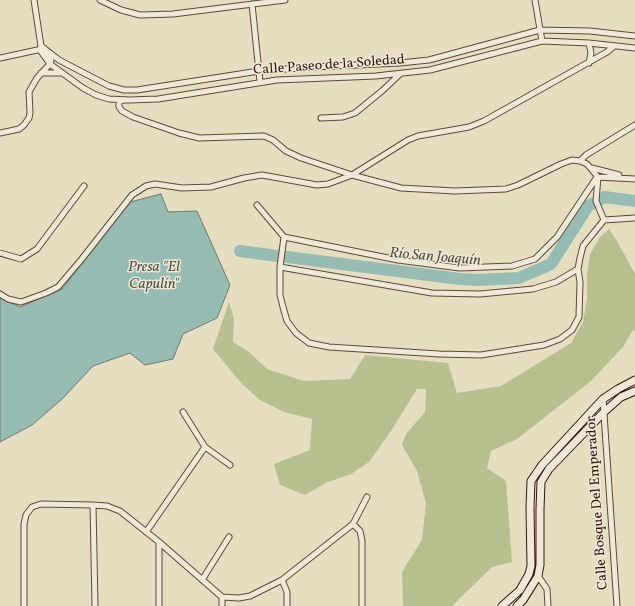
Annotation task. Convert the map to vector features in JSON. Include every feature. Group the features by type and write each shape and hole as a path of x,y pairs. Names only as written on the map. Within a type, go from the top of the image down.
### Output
{"main road":[{"path":"502,606 520,590 529,574 531,566 531,481 542,464 603,398 635,380"},
{"path":"517,606 523,600 538,576 540,565 541,482 549,469 604,412 621,397 635,391"}],"street":[{"path":"0,58 42,48 34,0"},
{"path":"100,0 121,10 140,15 173,14 285,0"},
{"path":"535,0 542,41"},
{"path":"252,4 260,82"},
{"name":"Calle Paseo de la Soledad","path":"42,48 59,60 109,86 124,90 137,90 259,71 312,67 400,64 429,60 540,30 590,31 635,36"},
{"name":"Calle Paseo de la Soledad","path":"42,48 50,64 83,88 96,95 110,99 124,100 158,99 260,82 400,74 430,70 542,41 635,48"},
{"path":"589,44 591,53 589,63"},
{"path":"0,294 8,299 21,302 58,287 132,195 146,186 155,184 182,188 211,187 244,178 262,175 316,185 328,184 352,175 408,140 418,136 469,127 484,121 589,63 614,46"},
{"path":"0,133 19,129 24,125 29,118 30,113 29,92 37,78 50,64"},
{"path":"41,73 62,73"},
{"path":"321,118 343,117 355,113 400,74"},
{"path":"124,100 120,101 119,104 122,111 132,117 179,133 199,138 264,136 273,140 286,151 301,158 352,175 401,188 456,191 506,189 518,185 560,164 572,160 580,161 588,164 598,177 596,202 604,220"},
{"path":"580,161 586,155 635,125"},
{"path":"592,168 620,175"},
{"path":"598,177 635,179"},
{"path":"257,205 284,237 398,260 460,268 512,266 535,259 557,237 598,177"},
{"path":"0,253 22,259 37,249 84,186"},
{"path":"284,237 280,268 280,295 287,321 296,333 309,343 329,347 439,354 481,355 544,345 560,339 572,330 579,317 580,282 578,269 583,246 604,220 635,218"},
{"path":"280,268 432,293 480,294 533,289 556,282 578,269"},
{"name":"Calle Bosque Del Emperador","path":"603,398 617,606"},
{"path":"182,412 205,447 230,465"},
{"path":"146,532 205,447"},
{"path":"24,606 24,524 26,515 32,507 41,504 107,506 120,511 222,597 239,598 250,596 282,580 353,524 367,497"},
{"path":"93,505 95,606"},
{"path":"353,524 360,531 362,541 362,606"},
{"path":"202,580 228,538"},
{"path":"158,542 159,606"},
{"path":"538,576 547,589 548,606"},
{"path":"282,580 287,592 287,606"},
{"path":"222,597 222,606"}],"green space":[{"path":"609,229 635,274 635,331 633,330 623,347 591,381 517,439 491,451 487,468 506,481 512,562 492,567 452,606 403,606 402,572 422,540 426,503 417,471 402,445 406,434 425,412 426,389 417,389 391,431 369,462 351,474 328,482 305,495 280,485 274,464 310,450 312,419 284,412 260,400 242,384 213,349 229,302 234,319 233,342 249,352 267,369 304,381 350,379 365,355 448,363 457,393 501,386 571,343 583,322 587,299 587,275 590,254 600,237"}],"water":[{"name":"Presa \"El Capulín\"","path":"161,194 168,212 197,211 230,285 217,318 183,334 173,359 145,365 130,353 93,366 62,399 32,425 0,442 0,298 20,307 62,289 130,202"}],"waterway":[{"name":"Río San Joaquín","path":"598,201 604,197 635,201"},
{"name":"Río San Joaquín","path":"287,257 460,279 478,280 519,278 551,264 588,206 594,203"},
{"name":"Río San Joaquín","path":"240,251 277,256"}]}
